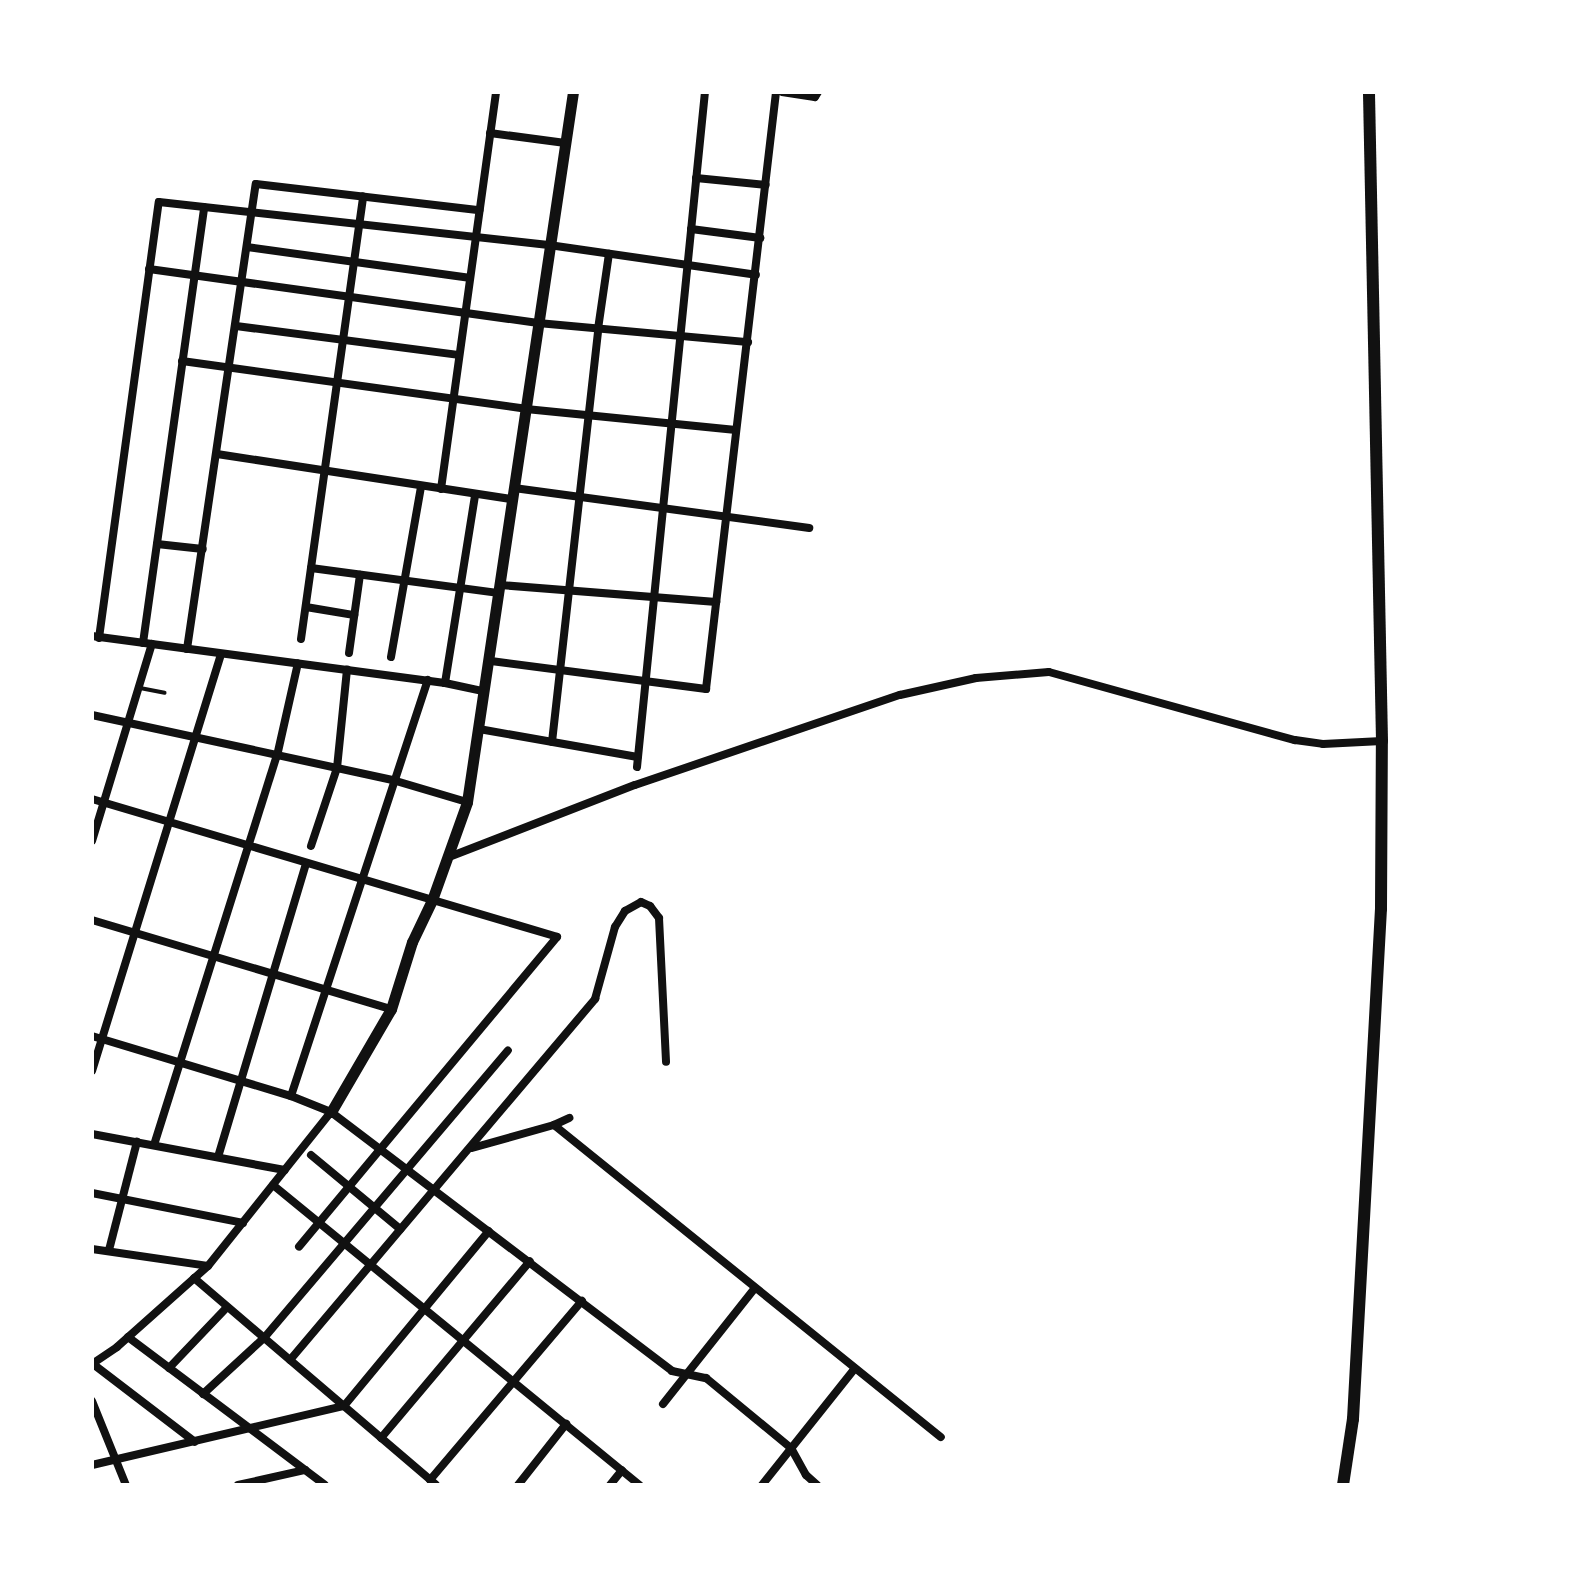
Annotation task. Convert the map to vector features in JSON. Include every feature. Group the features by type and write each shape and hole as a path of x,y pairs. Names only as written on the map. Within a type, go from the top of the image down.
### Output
{"main road":[{"path":"1343,1485 1353,1419 1381,909 1382,741 1369,92"}],"street":[{"path":"441,489 463,312 496,92"},
{"path":"195,1442 92,1364 128,1337 208,1266 331,1112 391,1009 412,942 449,857 467,802 491,661 573,92"},
{"path":"479,729 638,762 705,92"},
{"path":"491,661 706,689 776,92"},
{"path":"782,92 815,97 818,92"},
{"path":"490,133 565,143"},
{"path":"696,178 766,185"},
{"path":"187,649 256,184 479,210"},
{"path":"301,639 363,196"},
{"path":"484,691 428,680 96,637 159,202 549,245 756,275"},
{"path":"92,841 140,688 148,644 157,544 204,207"},
{"path":"691,229 760,238"},
{"path":"247,247 469,278"},
{"path":"552,742 609,254"},
{"path":"149,269 538,323 748,342"},
{"path":"236,326 458,355"},
{"path":"182,361 526,409 736,430"},
{"path":"217,454 475,495 579,497 809,528"},
{"path":"391,657 421,487"},
{"path":"445,683 475,495"},
{"path":"157,544 203,549"},
{"path":"311,568 460,588 570,590 716,602"},
{"path":"349,653 360,575"},
{"path":"306,607 354,615"},
{"path":"92,1071 96,1038 134,932 221,654"},
{"path":"154,1145 277,756 298,663"},
{"path":"311,846 337,768 347,670"},
{"path":"449,857 635,785 900,695 976,678 1049,672 1295,740 1323,744 1382,741"},
{"path":"291,1096 428,680"},
{"path":"92,715 396,781 467,802"},
{"path":"92,799 363,882 557,937 299,1247"},
{"path":"218,1157 306,864"},
{"path":"290,1360 595,999 615,927 625,911 641,902 650,906 659,918 666,1062"},
{"path":"92,920 391,1009"},
{"path":"96,1038 291,1096 331,1112 672,1371 706,1378 791,1448 806,1475 817,1485"},
{"path":"203,1394 264,1338 508,1050"},
{"path":"471,1148 569,1118"},
{"path":"554,1125 941,1437"},
{"path":"92,1134 285,1170"},
{"path":"109,1250 137,1142"},
{"path":"311,1155 400,1229"},
{"path":"273,1185 465,1338 640,1485"},
{"path":"92,1193 243,1223"},
{"path":"92,1465 344,1406 489,1231"},
{"path":"92,1249 208,1266"},
{"path":"381,1438 530,1261"},
{"path":"194,1278 433,1482 513,1380 582,1301"},
{"path":"663,1404 755,1288"},
{"path":"169,1368 227,1307"},
{"path":"128,1337 325,1485"},
{"path":"762,1485 855,1368"},
{"path":"92,1401 126,1485"},
{"path":"518,1485 566,1424"},
{"path":"238,1485 305,1470"},
{"path":"610,1485 622,1470"}],"lane":[{"path":"140,688 165,693"}]}
